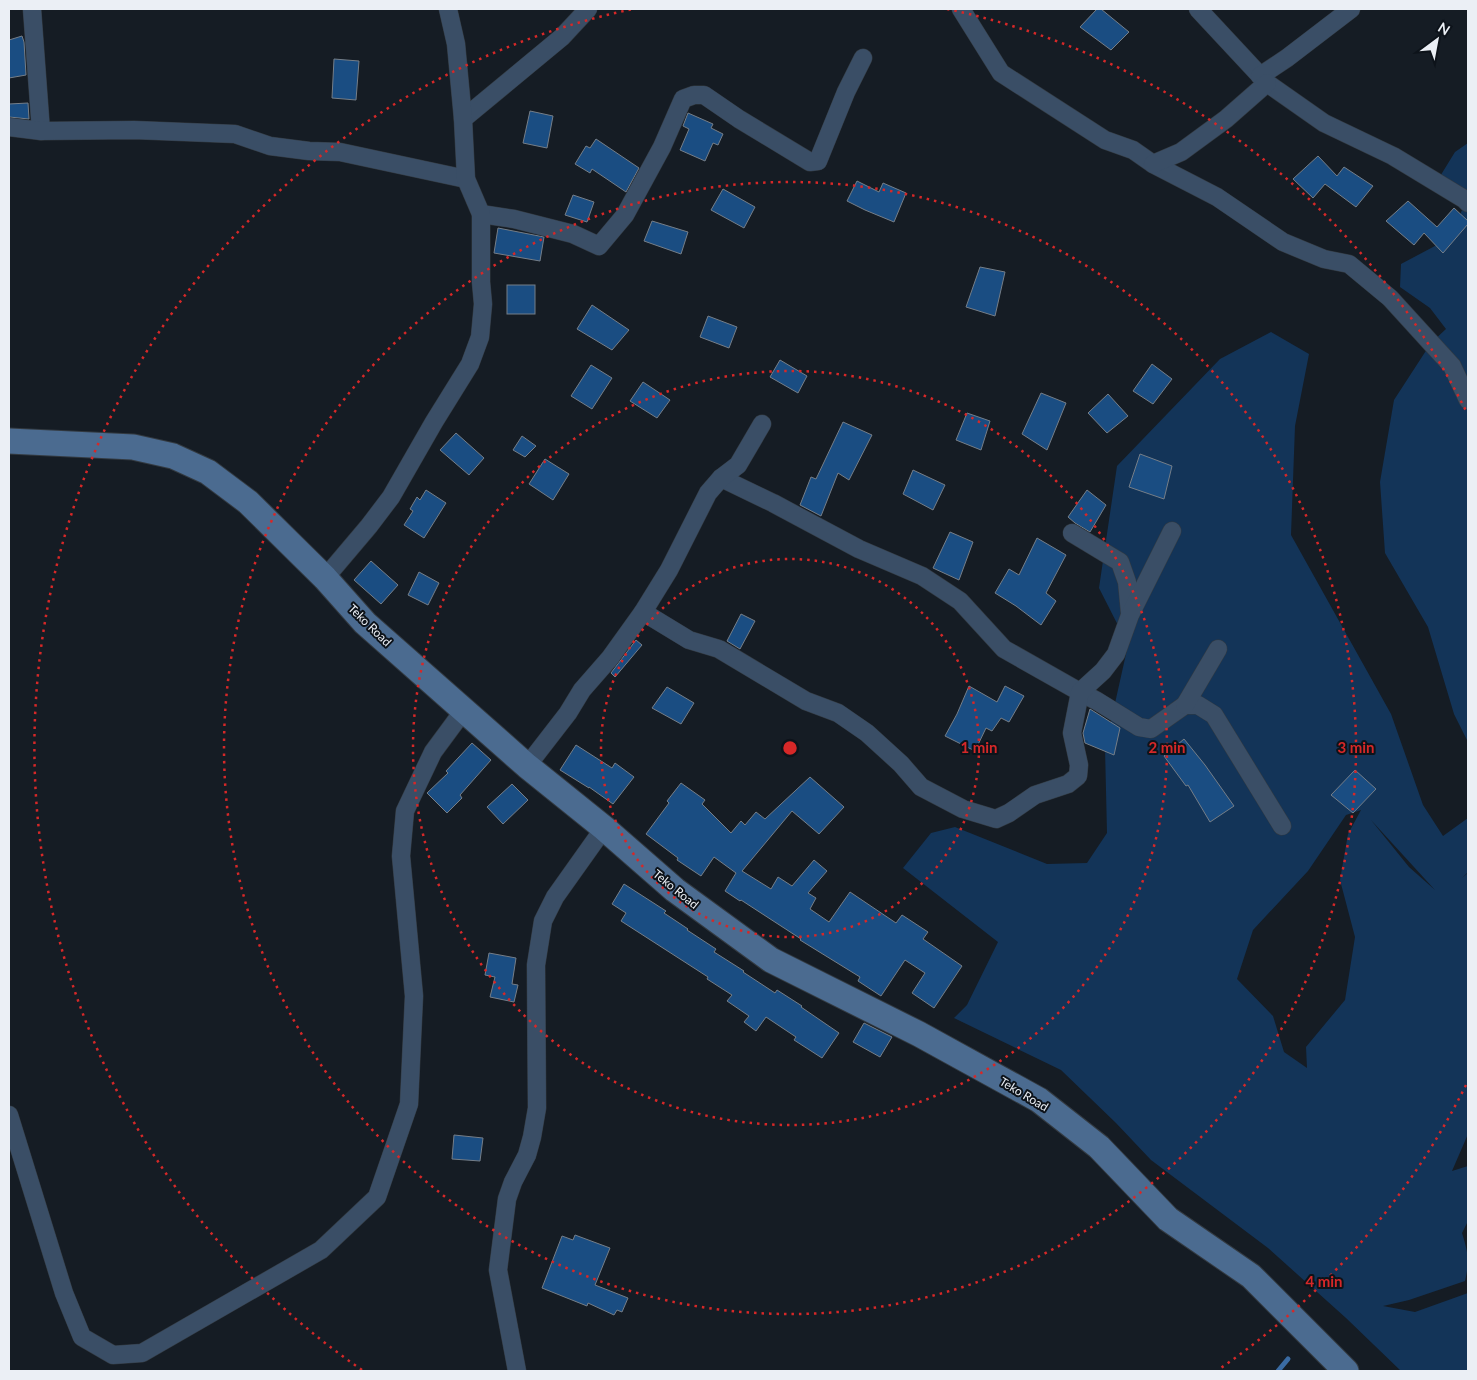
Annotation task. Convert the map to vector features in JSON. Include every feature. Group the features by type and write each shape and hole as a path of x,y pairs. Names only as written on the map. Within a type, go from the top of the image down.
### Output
{"street":[{"path":"32,9 41,131"},
{"path":"326,578 391,498 434,422 470,364 480,337 483,304 481,282 481,214 466,178 456,44 448,9"},
{"path":"463,119 562,36 588,9"},
{"path":"962,9 1001,73 1105,140 1133,150 1153,164 1217,198 1283,242 1324,259 1349,264 1390,298 1452,366 1468,400"},
{"path":"1198,9 1264,80 1324,123 1393,156 1468,203"},
{"path":"1153,164 1181,152 1226,119 1287,58 1351,9"},
{"path":"481,214 514,219 573,234 599,246 624,216 662,147 683,99 694,95 704,95 739,119 810,162 818,161 846,92 863,58"},
{"path":"9,127 41,131 134,130 235,134 270,146 309,151 340,152 466,178"},
{"path":"527,766 568,714 582,690 610,658 643,612 669,570 708,493 721,478 738,465 762,424"},
{"name":"Teko Road","path":"9,442 133,447 172,456 208,472 248,502 326,578 365,623 527,766 604,828 675,890 771,960 919,1034 1040,1100 1099,1147 1168,1219 1250,1276 1346,1371"},
{"path":"721,478 773,503 859,549 922,576 960,601 1004,649 1140,727 1151,729 1185,705 1218,648"},
{"path":"643,612 689,640 719,649 806,701 838,713 867,733 901,764 921,787 963,809 996,819 1009,813 1035,795 1068,784 1078,776 1079,765 1072,734 1080,692 1103,670 1116,654 1130,615 1172,531"},
{"path":"1072,533 1120,562 1128,582 1130,615"},
{"path":"1185,705 1198,705 1214,715 1282,826"},
{"path":"9,1115 64,1293 82,1336 113,1354 142,1353 321,1250 377,1197 409,1104 414,996 401,856 405,811 433,752 464,710"},
{"path":"517,1371 498,1270 507,1199 513,1182 527,1155 532,1137 536,1108 536,965 543,921 556,897 604,828"}],"shaded area":[{"path":"1468,143 1468,742 1454,714 1428,627 1385,553 1380,482 1394,400 1431,343 1446,329 1430,308 1400,287 1401,264 1450,238 1462,210 1444,189 1439,178 1455,152"},
{"path":"1271,332 1309,354 1295,426 1291,535 1391,714 1423,805 1443,836 1468,818 1468,872 1462,878 1468,873 1468,1134 1452,1171 1468,1166 1468,1221 1462,1233 1468,1257 1467,1274 1465,1281 1409,1300 1383,1306 1415,1312 1468,1293 1468,1371 1401,1371 1346,1318 1268,1248 1151,1160 1061,1070 954,1018 967,1005 998,942 903,868 931,833 955,827 1047,864 1087,863 1107,833 1105,748 1128,645 1099,588 1117,466 1220,359","holes":["1361,810 1348,834 1340,880 1355,937 1345,1000 1306,1047 1307,1068 1284,1052 1273,1016 1237,979 1253,930 1308,871 1346,815","1371,820 1435,890 1409,867"]}],"building":[{"path":"1097,9 1101,9 1129,32 1111,50 1080,27"},
{"path":"22,36 26,75 9,78 9,40"},
{"path":"334,59 359,61 356,100 332,98"},
{"path":"28,103 29,119 9,117 9,104"},
{"path":"530,111 553,116 547,148 523,143"},
{"path":"688,113 713,124 711,128 723,134 718,145 713,143 705,161 680,150 689,129 683,126"},
{"path":"596,139 639,168 626,192 592,169 590,173 575,164 586,146 590,148"},
{"path":"1318,156 1337,176 1344,167 1373,186 1356,207 1325,184 1313,198 1293,179"},
{"path":"857,181 879,192 883,183 906,193 894,222 847,201"},
{"path":"723,189 755,207 744,228 711,210"},
{"path":"573,195 594,202 587,222 565,215"},
{"path":"1408,201 1437,227 1454,208 1468,221 1468,224 1443,253 1424,233 1414,245 1386,221"},
{"path":"652,221 688,232 681,254 644,241"},
{"path":"498,228 544,237 540,261 494,253"},
{"path":"980,267 1005,272 995,316 966,307"},
{"path":"507,285 535,285 535,314 507,314"},
{"path":"592,305 629,330 612,350 577,329"},
{"path":"708,316 737,327 729,348 700,337"},
{"path":"780,360 807,376 798,393 770,377"},
{"path":"1152,364 1172,379 1153,404 1133,391"},
{"path":"591,365 612,378 592,409 571,396"},
{"path":"643,382 670,400 657,418 630,401"},
{"path":"1041,393 1066,403 1047,450 1022,434"},
{"path":"1108,394 1128,416 1107,433 1088,413"},
{"path":"967,413 990,421 981,450 956,440"},
{"path":"843,422 872,435 849,480 838,473 821,516 800,505 811,477 816,479"},
{"path":"456,433 484,458 469,475 440,450"},
{"path":"522,436 536,446 525,457 513,450"},
{"path":"1140,454 1172,466 1164,499 1129,487"},
{"path":"545,459 569,474 553,500 529,484"},
{"path":"913,470 945,485 933,510 903,494"},
{"path":"426,490 446,503 424,538 404,525 413,511 410,509 417,497 420,500"},
{"path":"1087,490 1106,505 1090,532 1068,517"},
{"path":"950,532 973,542 959,580 933,568"},
{"path":"1037,538 1066,555 1046,593 1056,601 1041,625 995,593 1009,569 1019,575"},
{"path":"371,561 398,585 381,604 354,580"},
{"path":"419,572 439,583 428,605 408,595"},
{"path":"741,614 755,621 740,649 727,641"},
{"path":"636,640 642,645 615,677 611,673"},
{"path":"969,686 997,702 1005,686 1024,696 1009,722 1001,718 992,731 986,728 975,751 945,736"},
{"path":"667,687 694,703 681,724 652,708"},
{"path":"1090,709 1120,728 1114,755 1085,743 1083,733"},
{"path":"1184,739 1234,806 1210,822 1188,785 1186,786 1164,756"},
{"path":"472,743 491,760 460,795 462,798 447,813 427,793 448,773 446,771"},
{"path":"576,745 612,768 615,763 634,777 613,804 560,770"},
{"path":"1355,770 1376,789 1353,813 1331,795"},
{"path":"810,777 844,807 819,834 792,811 742,871 771,889 778,877 792,886 814,860 827,871 808,893 816,898 810,909 829,922 850,892 896,923 902,915 928,932 923,939 962,966 934,1008 912,993 925,973 905,960 881,996 858,981 860,977 725,891 736,873 714,857 701,876 677,860 678,858 646,834 681,783 705,800 702,804 731,833 741,821 745,825 756,812 765,819"},
{"path":"512,784 528,800 503,824 487,807"},
{"path":"624,884 666,911 664,913 716,949 714,952 775,993 777,990 802,1006 839,1033 822,1058 794,1040 796,1037 766,1017 756,1031 744,1022 749,1016 727,1001 732,995 707,979 708,977 621,921 626,913 612,904"},
{"path":"489,953 516,958 512,984 518,985 514,1002 490,997 495,977 485,975"},
{"path":"864,1023 892,1037 880,1057 853,1042"},
{"path":"454,1135 483,1138 480,1161 452,1159"},
{"path":"575,1235 610,1248 595,1285 628,1298 622,1312 617,1310 614,1315 588,1303 587,1306 542,1288 562,1236 573,1240"}],"waterway":[{"path":"1278,1371 1288,1359"}]}
